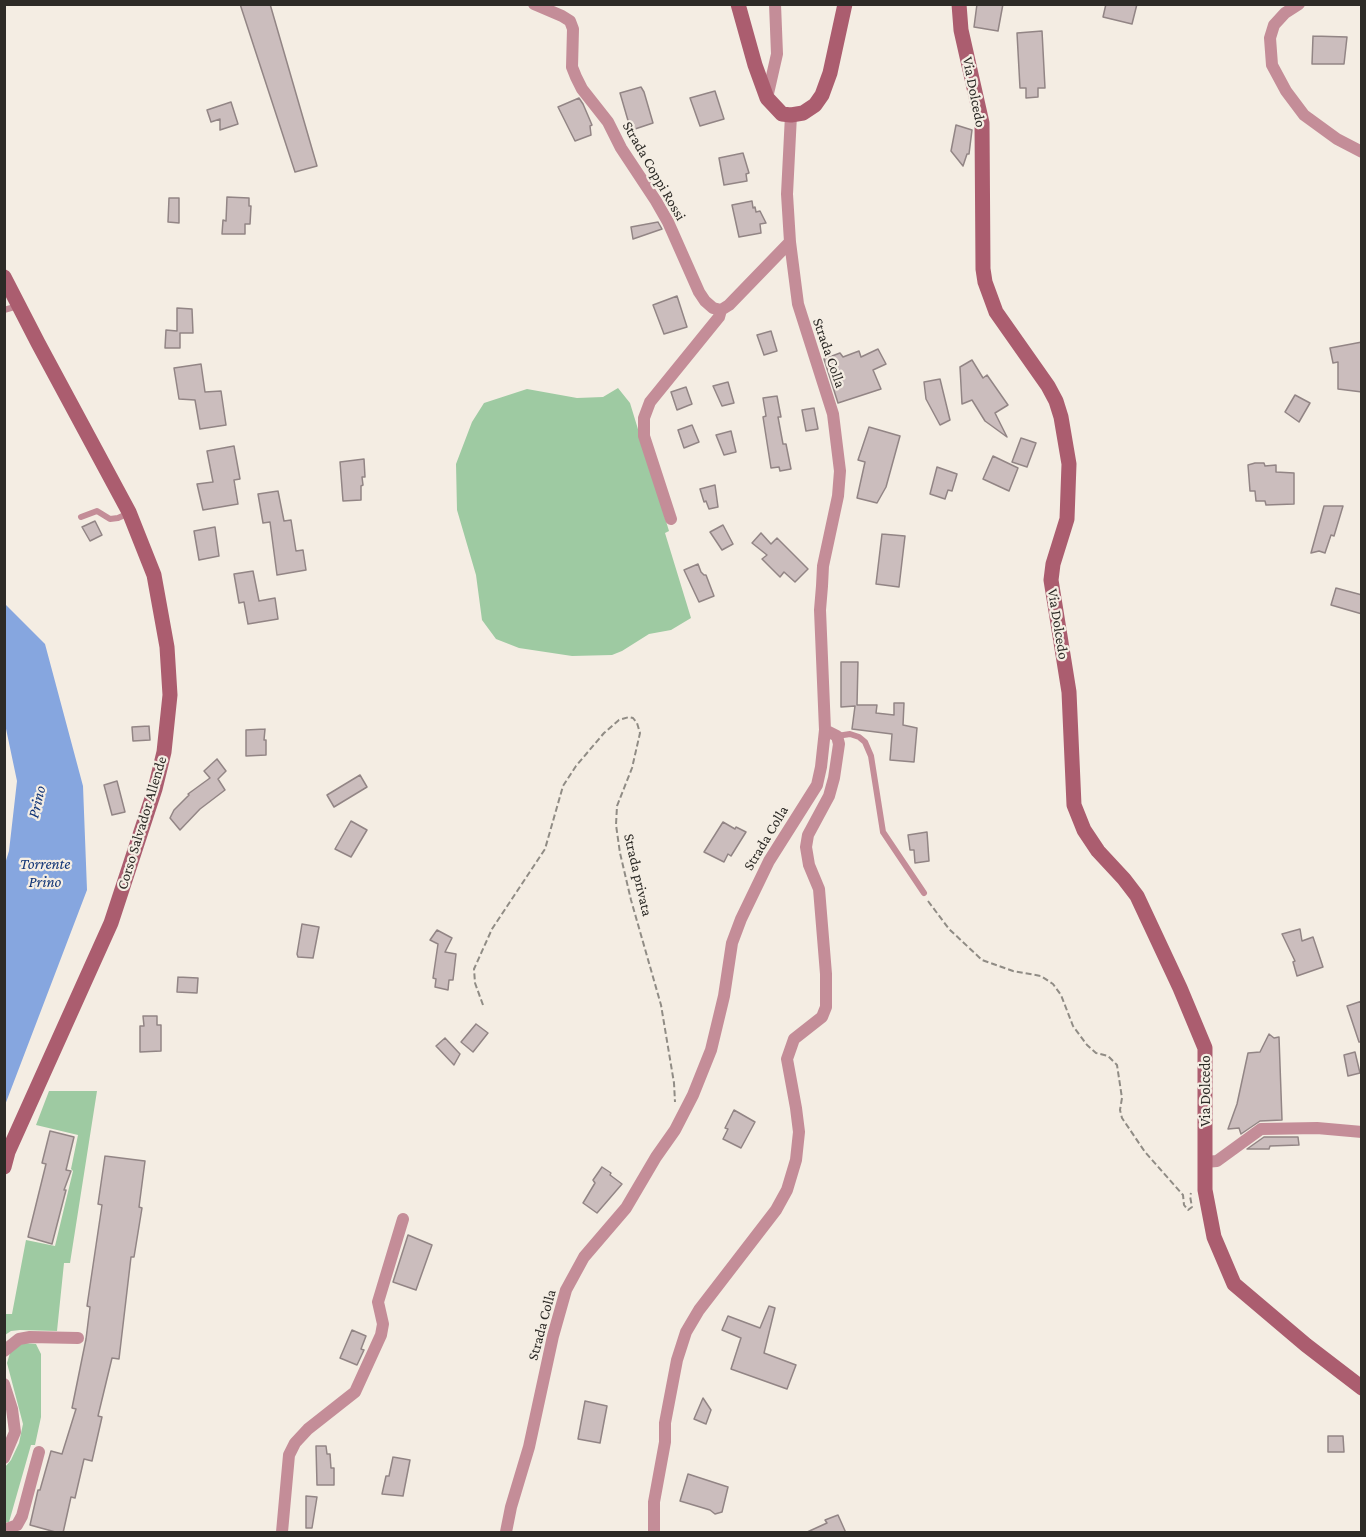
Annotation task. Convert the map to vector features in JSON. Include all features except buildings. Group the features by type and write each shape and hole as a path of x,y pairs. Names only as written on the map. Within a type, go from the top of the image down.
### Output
{"main road":[{"path":"738,4 767,98 782,114 791,115 803,113 815,105 822,95 830,74 845,4"},
{"name":"Via Dolcedo","path":"959,4 961,30 982,123 982,269 985,282 996,312 1056,401 1062,417 1069,464 1066,519 1053,564 1051,580 1069,692 1074,805 1084,830 1098,851 1137,896 1205,1048 1205,1190 1214,1238 1234,1284 1306,1345 1362,1388"},
{"name":"Corso Salvador Allende","path":"4,277 12,308 129,512 154,575 167,647 170,695 164,752 155,789 111,923 4,1167"}],"street":[{"name":"Strada Coppi Rossi","path":"534,4 570,21 573,29 572,67 582,89 608,122 621,148 660,208 699,292 712,308 721,309"},
{"path":"767,98 771,89 777,54 775,4"},
{"path":"1299,4 1285,13 1274,25 1270,38 1272,65 1286,91 1304,116 1337,139 1362,152"},
{"name":"Strada Colla","path":"506,1533 566,1290 584,1257 626,1208 656,1156 675,1130 693,1095 711,1050 724,996 732,943 741,919 768,861 817,785 825,730 820,610 823,566 838,496 840,471 833,414 800,315 790,242 788,162 791,115"},
{"path":"670,519 644,436 644,418 650,402 688,357 702,335 719,317 721,309 729,305 790,242"},
{"path":"654,1533 654,1502 665,1442 665,1423 677,1360 686,1332 699,1310 776,1210 787,1190 796,1160 799,1132 787,1059 794,1039 822,1017 827,997 819,889 809,865 806,846 808,835 829,796 834,778 839,744 837,736 825,730"},
{"path":"1205,1162 1217,1161 1261,1128 1317,1128 1362,1132"},
{"path":"282,1533 289,1455 295,1443 308,1429 356,1392 363,1378 381,1335 382,1324 378,1302 403,1219"},
{"path":"4,1351 19,1339 30,1337 78,1338"},
{"path":"4,1384 12,1409 4,1458"},
{"path":"4,1530 17,1525 22,1516 39,1452"}],"lane":[{"path":"81,517 97,511 110,519 118,518 129,512"},
{"path":"837,736 850,734 865,742 871,756 883,832 924,893"}],"path":[{"name":"Strada privata","path":"483,1005 475,983 474,969 492,929 545,849 563,786 576,766 604,733 619,720 633,718 640,733 632,768 617,806 616,825 620,853 661,1005 675,1083 675,1102 670,1116 675,1130"},
{"path":"924,893 950,929 982,960 1013,971 1041,976 1053,984 1061,995 1073,1026 1087,1045 1096,1053 1108,1056 1117,1065 1122,1098 1120,1110 1122,1118 1145,1152 1183,1195 1188,1210 1192,1207 1190,1196 1194,1188"}],"green space":[{"path":"618,388 630,403 669,531 665,533 691,618 671,630 649,634 612,655 572,656 519,648 496,639 482,620 476,575 457,510 456,464 472,422 484,403 527,389 577,398 603,397"},
{"path":"49,1091 97,1091 70,1263 64,1263 57,1331 20,1330 11,1331 5,1335 6,1314 12,1314 26,1240 55,1246 73,1171 71,1169 78,1135 36,1125"},
{"path":"36,1344 41,1354 41,1417 35,1445 31,1445 9,1522 5,1523 5,1467 19,1443 23,1424 7,1363 10,1353 18,1345"}],"water":[{"name":"Torrente Prino","path":"5,604 45,644 83,786 87,890 5,1105 4,867 9,851 17,781 5,724"}],"water label":[{"name":"Prino","path":"37,802"}]}
